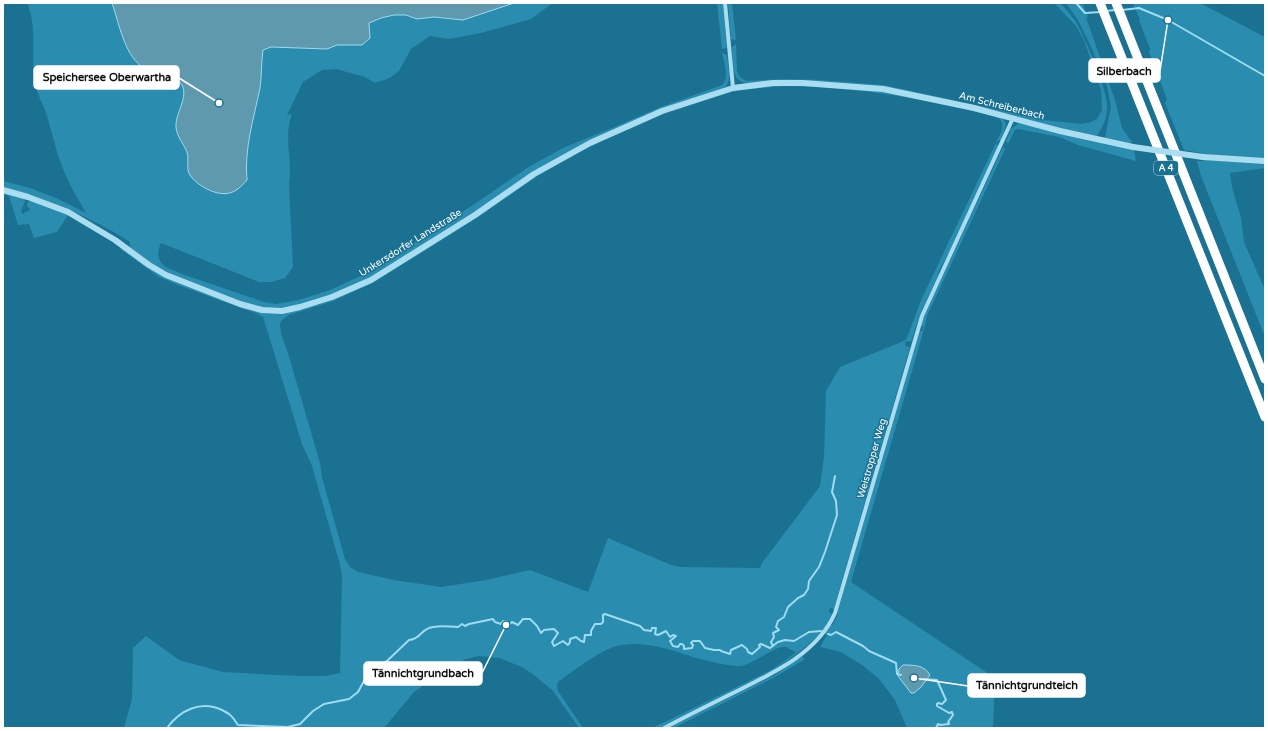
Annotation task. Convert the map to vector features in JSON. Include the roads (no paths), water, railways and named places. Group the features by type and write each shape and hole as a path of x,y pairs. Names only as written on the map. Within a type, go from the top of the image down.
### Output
{"highway":[{"name":"A 4","path":"1103,8 1265,417"},
{"name":"A 4","path":"1118,8 1265,379"}],"street":[{"path":"725,3 733,88"},
{"name":"Am Schreiberbach","path":"733,88 786,83 818,83 870,88 930,98 1014,118 1060,131 1133,147 1203,157 1265,161"},
{"name":"Unkersdorfer Landstraße","path":"3,190 28,197 68,212 115,240 149,265 166,275 245,306 262,310 282,311 332,297 371,280 475,215 534,174 590,143 662,111 733,88"},
{"name":"Weistropper Weg","path":"664,728 778,670 804,651 823,634 830,625 835,613 922,316 1014,118"}],"waterway":[{"path":"1076,3 1085,13 1101,12"},
{"path":"1122,10 1139,8 1168,20 1265,76"},
{"path":"1106,11 1115,10"},
{"path":"773,646 771,642 774,637 773,633 779,630 776,627 778,621 784,617 788,607 804,595 808,589 809,581 819,567 825,552 837,515 836,501 832,492 835,476"},
{"path":"167,728 178,716 192,708 206,706 214,707 226,712 238,725 288,727 300,724 313,711 324,704 349,699 358,692 370,670 387,661 409,640 418,637 425,630 431,627 458,627 462,624 465,626 493,619 495,622 501,624 503,621 506,621 508,622 506,625 509,625 512,622 518,625 523,619 530,619 541,633 544,630 554,629 558,633 552,642 554,646 563,641 568,645 570,639 576,637 584,642 585,635 591,635 591,631 595,624 601,624 603,622 603,615 605,614 640,626 644,630 651,631 652,628 656,628 655,634 658,635 666,631 670,637 673,635 676,636 670,641 673,646 678,647 682,644 684,649 692,648 693,645 691,643 693,641 700,641 705,648 720,650 730,654 731,650 742,645 752,654 760,647 759,645 761,644 770,648 778,642 785,640 794,641 809,632 821,631"},
{"path":"828,634 831,635 836,632 863,646 869,651 896,663 897,674 901,675"},
{"path":"924,679 937,680 946,700 942,704 938,703 937,706 949,713 952,712 953,715 948,722 949,724 938,724 936,728"}],"place":[{"name":"Silberbach","path":"1168,20"},
{"name":"Speichersee Oberwartha","path":"219,103"},
{"name":"Tännichtgrundbach","path":"506,625"},
{"name":"Tännichtgrundteich","path":"914,678"}]}
